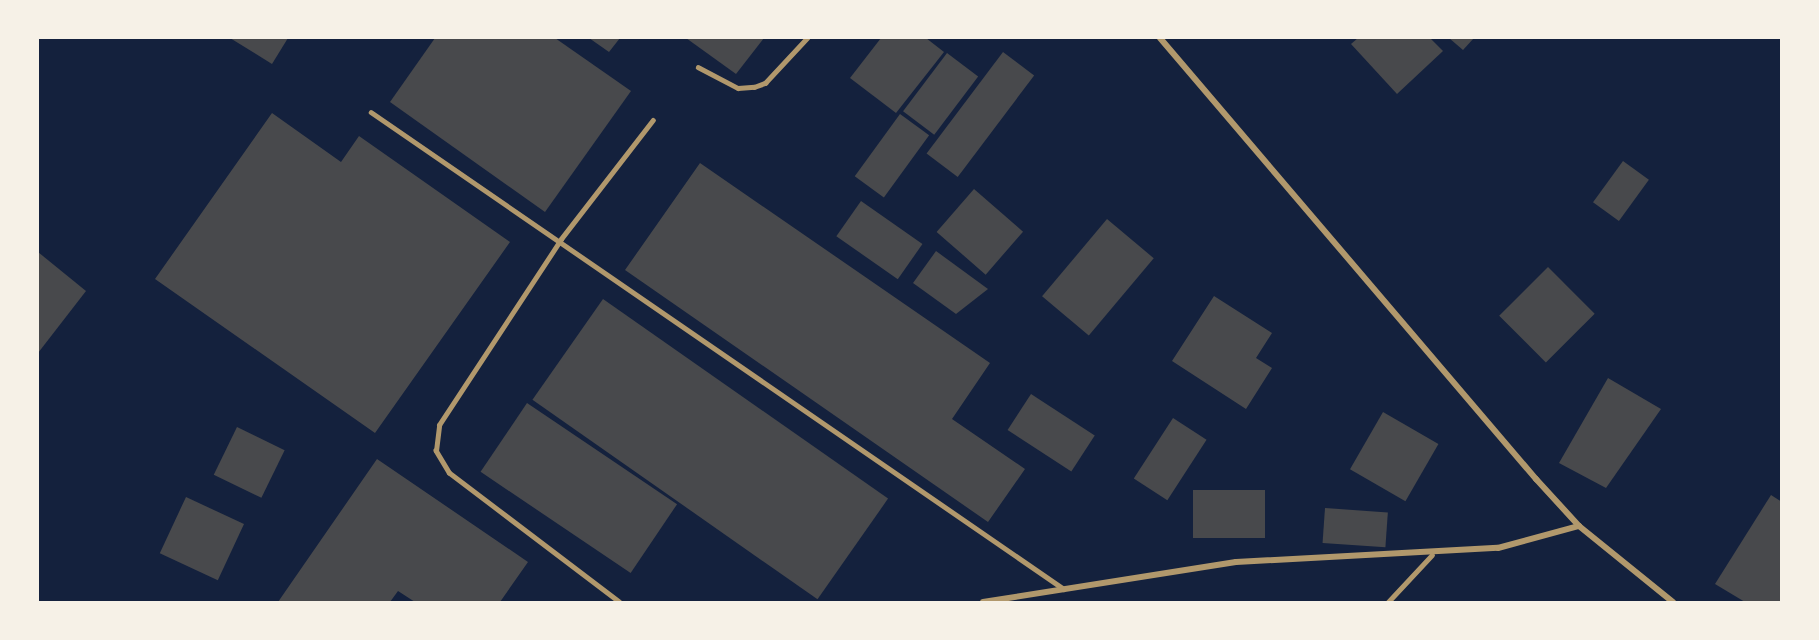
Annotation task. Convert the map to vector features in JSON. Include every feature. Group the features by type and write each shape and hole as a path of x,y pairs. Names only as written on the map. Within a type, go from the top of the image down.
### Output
{"street":[{"path":"1160,38 1579,526 1673,603"},
{"path":"983,603 1236,562 1432,555 1498,548 1579,526"}],"lane":[{"path":"698,67 738,88 754,87 765,83 807,38"},
{"path":"371,112 561,239 1064,590"},
{"path":"619,603 448,473 436,451 439,424 561,239 653,120"},
{"path":"1388,603 1432,555"}],"building":[{"path":"230,38 288,38 272,64"},
{"path":"435,38 555,38 631,91 545,212 390,102"},
{"path":"589,38 620,38 609,52"},
{"path":"686,38 764,38 736,74"},
{"path":"881,38 926,38 944,52 896,113 850,78"},
{"path":"1358,38 1430,38 1443,51 1397,94 1351,44"},
{"path":"1449,38 1474,38 1463,50"},
{"path":"1003,52 1034,75 958,177 927,153"},
{"path":"947,53 978,76 934,135 903,111"},
{"path":"272,113 341,162 359,136 510,242 375,433 155,279"},
{"path":"900,114 929,135 884,197 855,176"},
{"path":"1623,161 1649,180 1619,221 1593,202"},
{"path":"700,163 990,363 952,419 1025,469 988,522 625,270"},
{"path":"974,189 1023,232 986,275 937,232"},
{"path":"861,201 922,244 898,279 836,236"},
{"path":"1107,219 1154,258 1089,336 1042,296"},
{"path":"936,251 988,289 956,314 913,283"},
{"path":"38,252 86,291 38,353"},
{"path":"1548,267 1595,314 1546,362 1499,316"},
{"path":"1214,296 1272,333 1256,358 1272,368 1246,409 1172,361"},
{"path":"603,299 888,499 818,599 532,400"},
{"path":"1608,378 1661,409 1606,488 1559,463"},
{"path":"1031,394 1095,435 1071,471 1008,430"},
{"path":"527,403 677,504 631,573 481,472"},
{"path":"1383,412 1438,444 1405,501 1350,469"},
{"path":"1173,418 1207,440 1167,500 1134,478"},
{"path":"237,427 285,450 261,498 214,475"},
{"path":"377,459 528,562 500,602 415,602 398,591 390,602 278,602"},
{"path":"1193,490 1265,490 1265,538 1193,538"},
{"path":"1771,495 1782,502 1782,602 1745,602 1715,584"},
{"path":"186,497 244,524 218,580 160,553"},
{"path":"1325,508 1388,512 1385,547 1323,543"}]}
